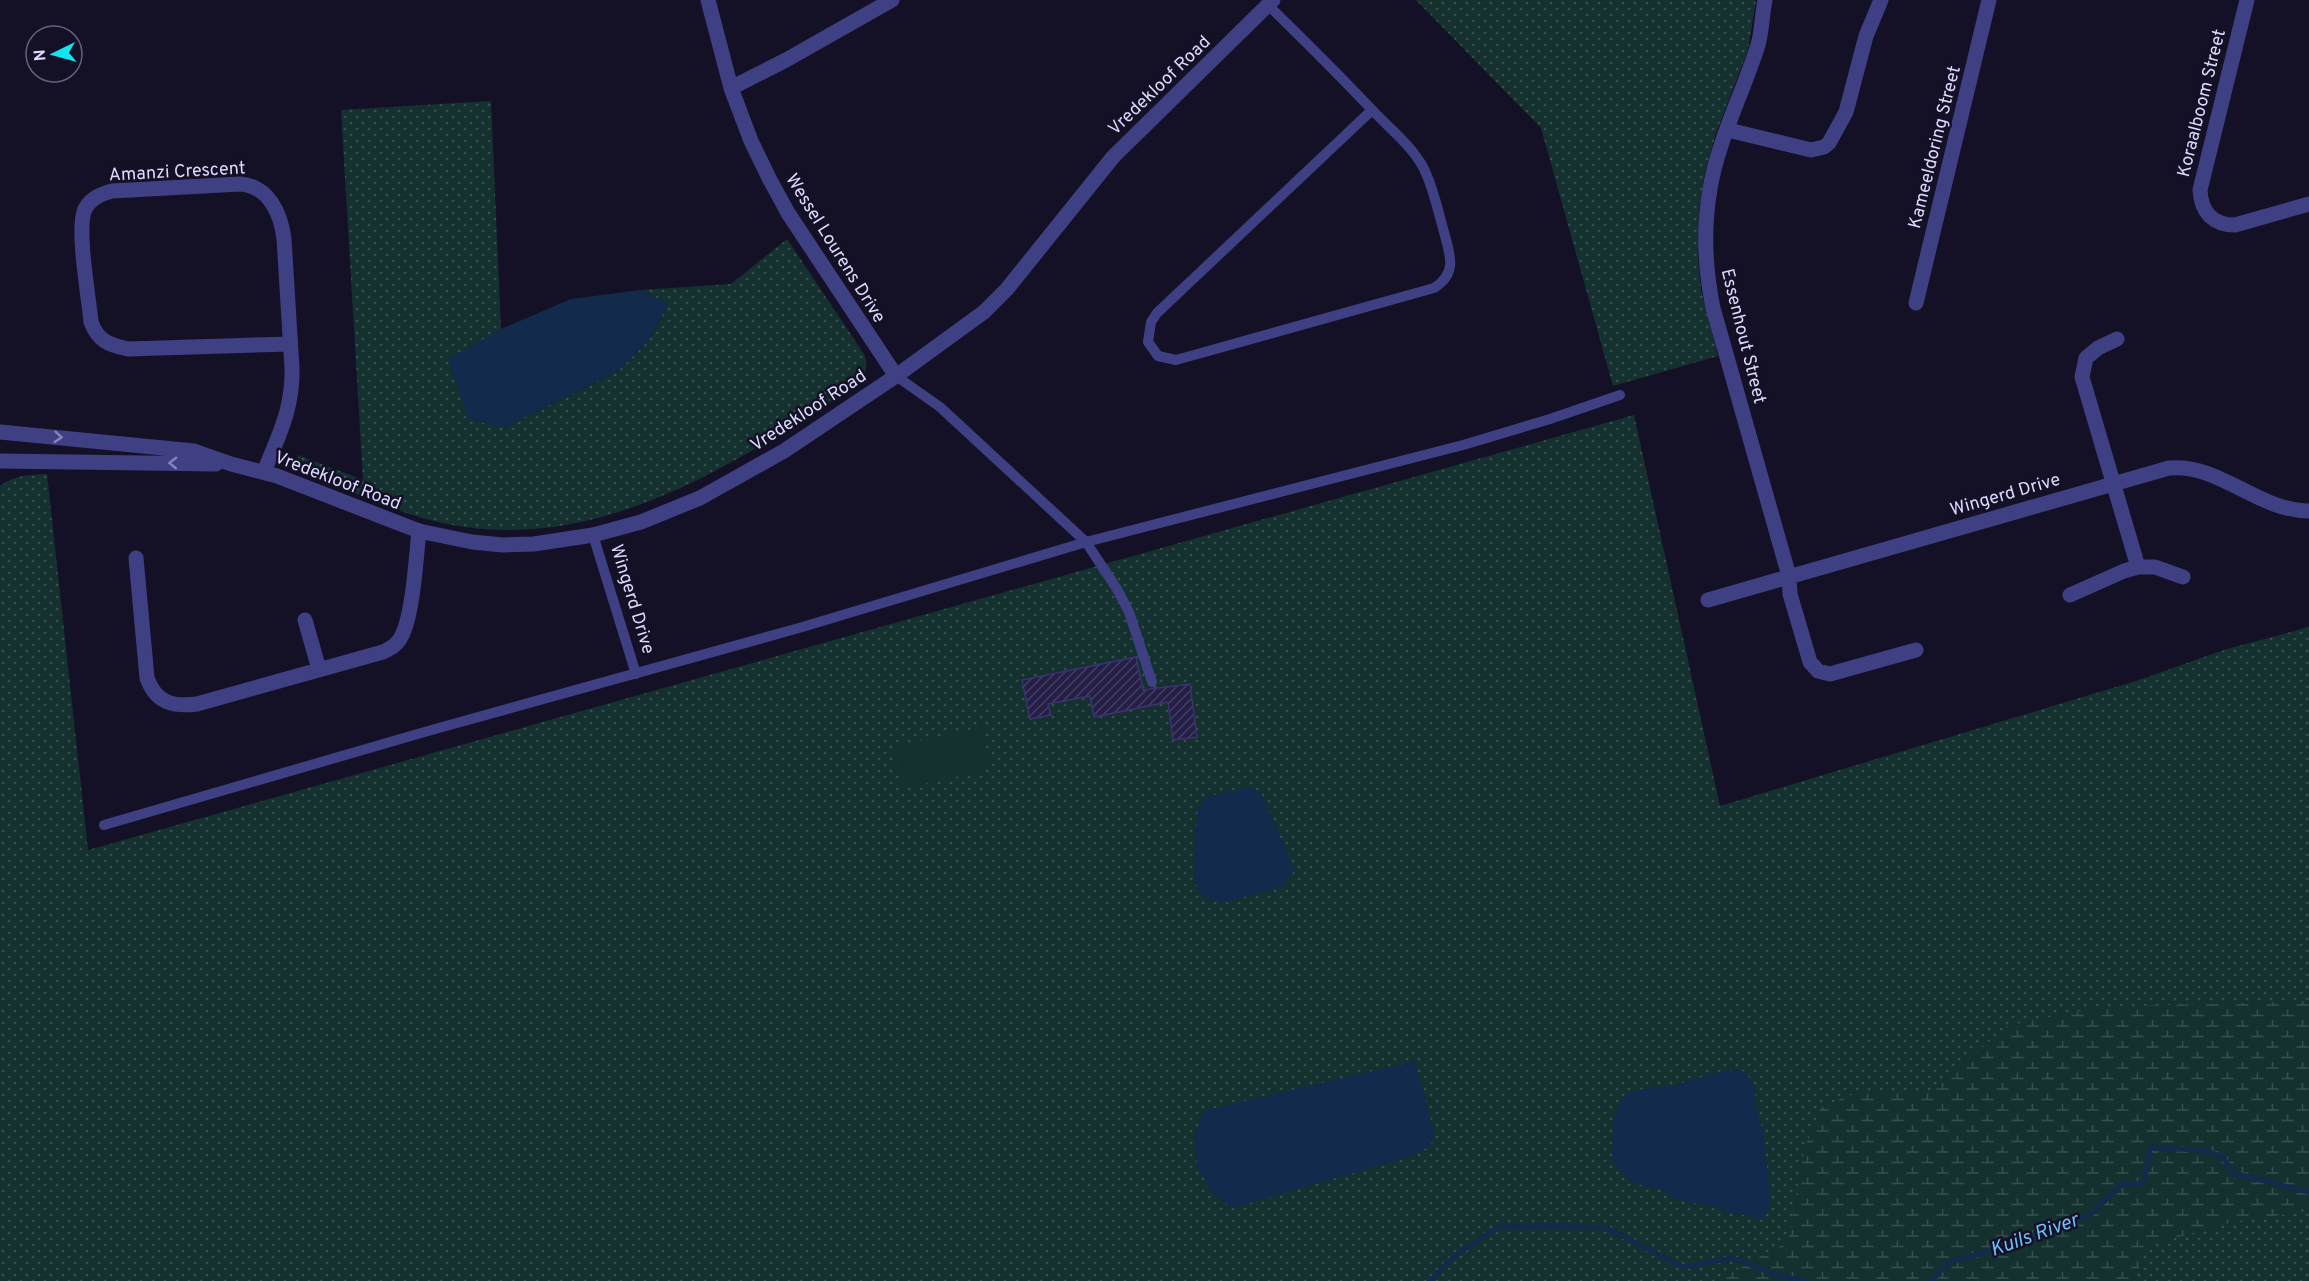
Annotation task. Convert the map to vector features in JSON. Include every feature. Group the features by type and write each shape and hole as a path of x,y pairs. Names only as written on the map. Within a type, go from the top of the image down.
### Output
{"street":[{"name":"Wessel Lourens Drive","path":"708,0 731,88 751,141 788,213 896,376"},
{"path":"731,88 786,60 892,0"},
{"name":"Essenhout Street","path":"1764,0 1758,43 1715,168 1707,209 1709,288 1788,576 1790,594 1807,657 1823,673 1836,674 1916,650"},
{"path":"1728,130 1812,150 1829,143 1846,112 1866,36 1881,0"},
{"name":"Kameeldoring Street","path":"1916,303 1989,0"},
{"name":"Koraalboom Street","path":"2247,0 2200,190 2200,199 2207,214 2220,223 2235,225 2309,204"},
{"name":"Vredekloof Road","path":"0,432 194,451 231,464 264,472 419,531 454,539 503,545 534,544 593,535 641,522 700,498 784,451 896,376 984,312 1007,289 1113,157 1271,2"},
{"name":"Amanzi Crescent","path":"264,472 291,402 293,389 283,228 276,210 263,191 255,186 240,184 112,191 99,195 89,202 84,211 82,238 91,322 95,333 101,340 111,346 128,349 290,344"},
{"path":"2116,339 2098,348 2086,358 2082,377 2138,567"},
{"name":"Vredekloof Road","path":"0,462 231,464"},
{"name":"Wingerd Drive","path":"1708,600 2169,468 2187,468 2205,473 2273,505 2295,511 2309,511"},
{"path":"136,558 147,678 151,688 159,699 171,705 197,704 384,652 393,647 401,638 407,623 419,531"},
{"path":"2070,595 2138,567 2155,567 2183,576"},
{"path":"305,620 319,669"}],"lane":[{"path":"1271,2 1411,151 1422,167 1430,185 1450,253 1451,266 1448,276 1434,288 1176,360 1158,356 1148,342 1151,322 1157,313 1372,110"},
{"path":"896,376 940,407 1086,542 1117,589 1129,612 1152,682"},
{"path":"104,825 428,731 799,628 1086,542 1463,445 1620,395"},
{"name":"Wingerd Drive","path":"593,535 636,674"}],"green space":[{"path":"1416,0 1756,0 1748,50 1716,133 1705,172 1699,209 1698,260 1701,290 1718,356 1613,386 1541,128"},
{"path":"491,101 501,330 448,359 503,428 618,371 649,340 668,304 640,290 731,284 787,239 864,354 866,372 862,379 807,417 707,475 654,499 601,517 545,528 488,529 430,520 378,503 294,467 298,455 363,480 341,110"},
{"path":"1634,415 1720,806 2136,681 2227,649 2309,627 2309,1281 0,1281 0,486 5,482 22,476 47,474 88,850"},
{"path":"982,727 991,769 902,789 892,747"},
{"path":"2309,1001 2309,1211 2232,1222 2147,1246 2134,1281 1984,1281 1982,1279 1977,1281 1722,1281 1731,1273 1788,1242 1804,1150 1821,1107 1853,1094 1932,1091 2007,1026 2098,1007"}],"water":[{"path":"640,290 668,304 649,340 618,371 503,428 468,419 448,359 501,329 571,299"},
{"path":"1250,787 1261,793 1294,871 1282,887 1222,903 1202,896 1194,880 1198,809 1206,797"},
{"path":"1415,1061 1434,1132 1431,1145 1415,1155 1233,1208 1211,1192 1197,1166 1195,1136 1203,1111"},
{"path":"1726,1070 1743,1071 1754,1082 1757,1112 1763,1131 1770,1192 1769,1209 1765,1217 1727,1213 1721,1208 1674,1199 1662,1190 1637,1184 1628,1179 1618,1169 1612,1158 1613,1119 1622,1097 1637,1090 1676,1085"}],"building":[{"path":"1136,657 1143,690 1190,684 1197,737 1173,740 1168,702 1094,717 1090,696 1048,704 1051,715 1030,719 1022,680"}],"waterway":[{"name":"Kuils River","path":"1931,1281 1948,1263 2012,1244 2091,1214 2121,1185 2144,1183 2150,1148 2203,1150 2223,1157 2233,1173 2309,1192"},
{"name":"Kuils River","path":"1430,1281 1453,1257 1498,1227 1559,1226 1607,1228 1683,1267 1733,1258 1776,1275 1806,1281"}]}
